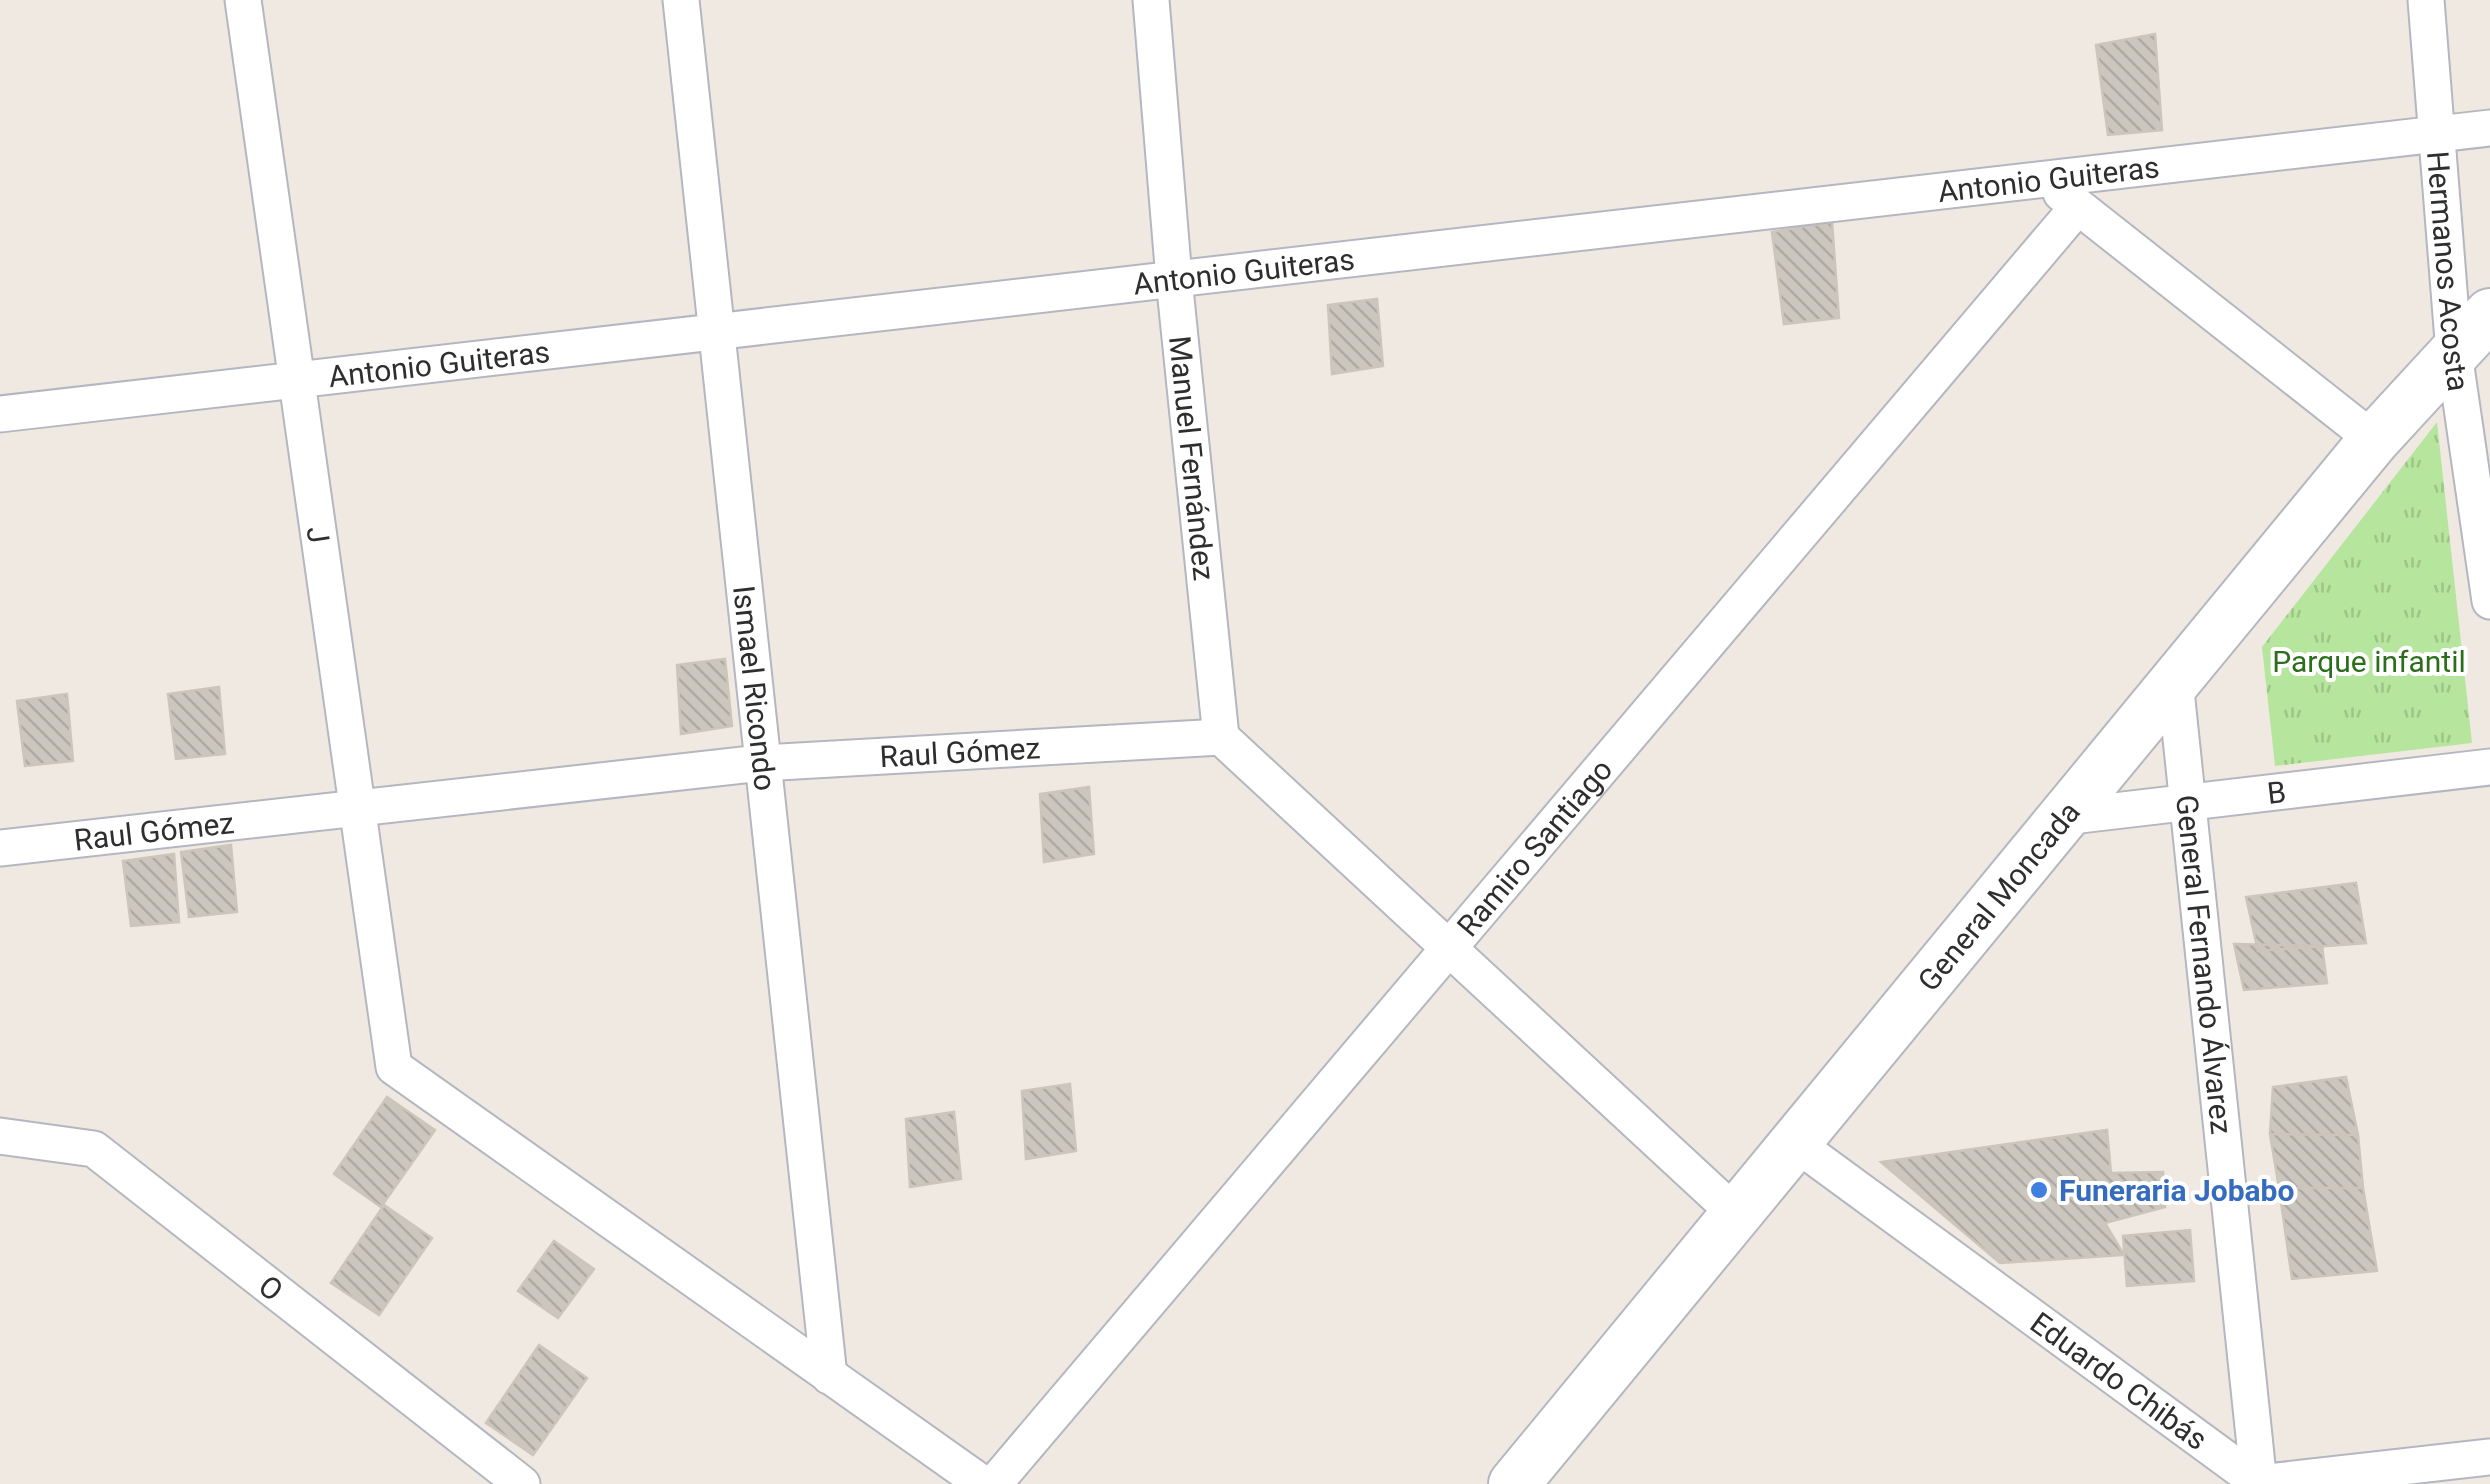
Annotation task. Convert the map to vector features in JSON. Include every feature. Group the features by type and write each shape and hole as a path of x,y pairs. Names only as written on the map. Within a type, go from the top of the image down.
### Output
{"street":[{"name":"J","path":"243,0 394,1068 829,1376"},
{"name":"Ismael Ricondo","path":"681,0 829,1376"},
{"name":"Manuel Fernández","path":"1150,0 1221,737"},
{"name":"Hermanos Acosta","path":"2426,0 2454,353 2490,601"},
{"name":"Antonio Guiteras","path":"0,414 2490,128"},
{"path":"2046,178 2076,209 2374,440"},
{"name":"Ramiro Santiago","path":"994,1484 2076,209"},
{"name":"General Moncada","path":"1514,1484 2374,440 2490,314"},
{"name":"General Fernando Álvarez","path":"2175,681 2259,1484"},
{"path":"1221,737 1736,1214"},
{"name":"Raul Gómez","path":"0,848 357,805 762,763 1221,737"},
{"name":"B","path":"2063,817 2490,767"},
{"name":"O","path":"0,1136 94,1149 522,1484"},
{"name":"Eduardo Chibás","path":"1795,1143 2259,1484"},
{"path":"829,1376 983,1484"},
{"path":"2259,1484 2490,1457"}],"green space":[{"name":"Parque infantil","path":"2437,422 2472,743 2275,766 2262,647"}],"building":[{"path":"2155,34 2162,130 2108,135 2096,45"},
{"path":"1832,222 1839,318 1784,324 1772,232"},
{"path":"1377,299 1383,366 1332,374 1328,305"},
{"path":"725,659 732,726 681,734 677,665"},
{"path":"219,687 225,754 176,759 168,694"},
{"path":"67,694 73,761 25,766 17,701"},
{"path":"1089,787 1094,854 1044,862 1040,794"},
{"path":"231,845 237,912 189,917 181,852"},
{"path":"174,854 179,922 131,926 123,861"},
{"path":"2356,883 2366,943 2258,951 2246,897"},
{"path":"2234,944 2322,946 2327,983 2244,990"},
{"path":"2346,1077 2358,1135 2270,1134 2273,1087"},
{"path":"1070,1084 1076,1151 1026,1159 1022,1091"},
{"path":"387,1097 435,1130 381,1207 334,1174"},
{"path":"954,1112 961,1179 910,1187 906,1119"},
{"name":"Funeraria Jobabo","path":"2107,1130 2111,1173 2163,1172 2165,1207 2105,1223 2124,1255 2000,1263 1881,1162"},
{"path":"2270,1134 2358,1135 2363,1188 2279,1188"},
{"path":"2279,1188 2363,1188 2377,1271 2292,1279"},
{"path":"384,1205 432,1238 379,1315 331,1283"},
{"path":"2190,1230 2194,1281 2127,1286 2123,1236"},
{"path":"554,1241 594,1269 558,1318 518,1291"},
{"path":"539,1345 587,1378 533,1455 486,1423"}],"place":[{"name":"Funeraria Jobabo","path":"2039,1190"}]}
